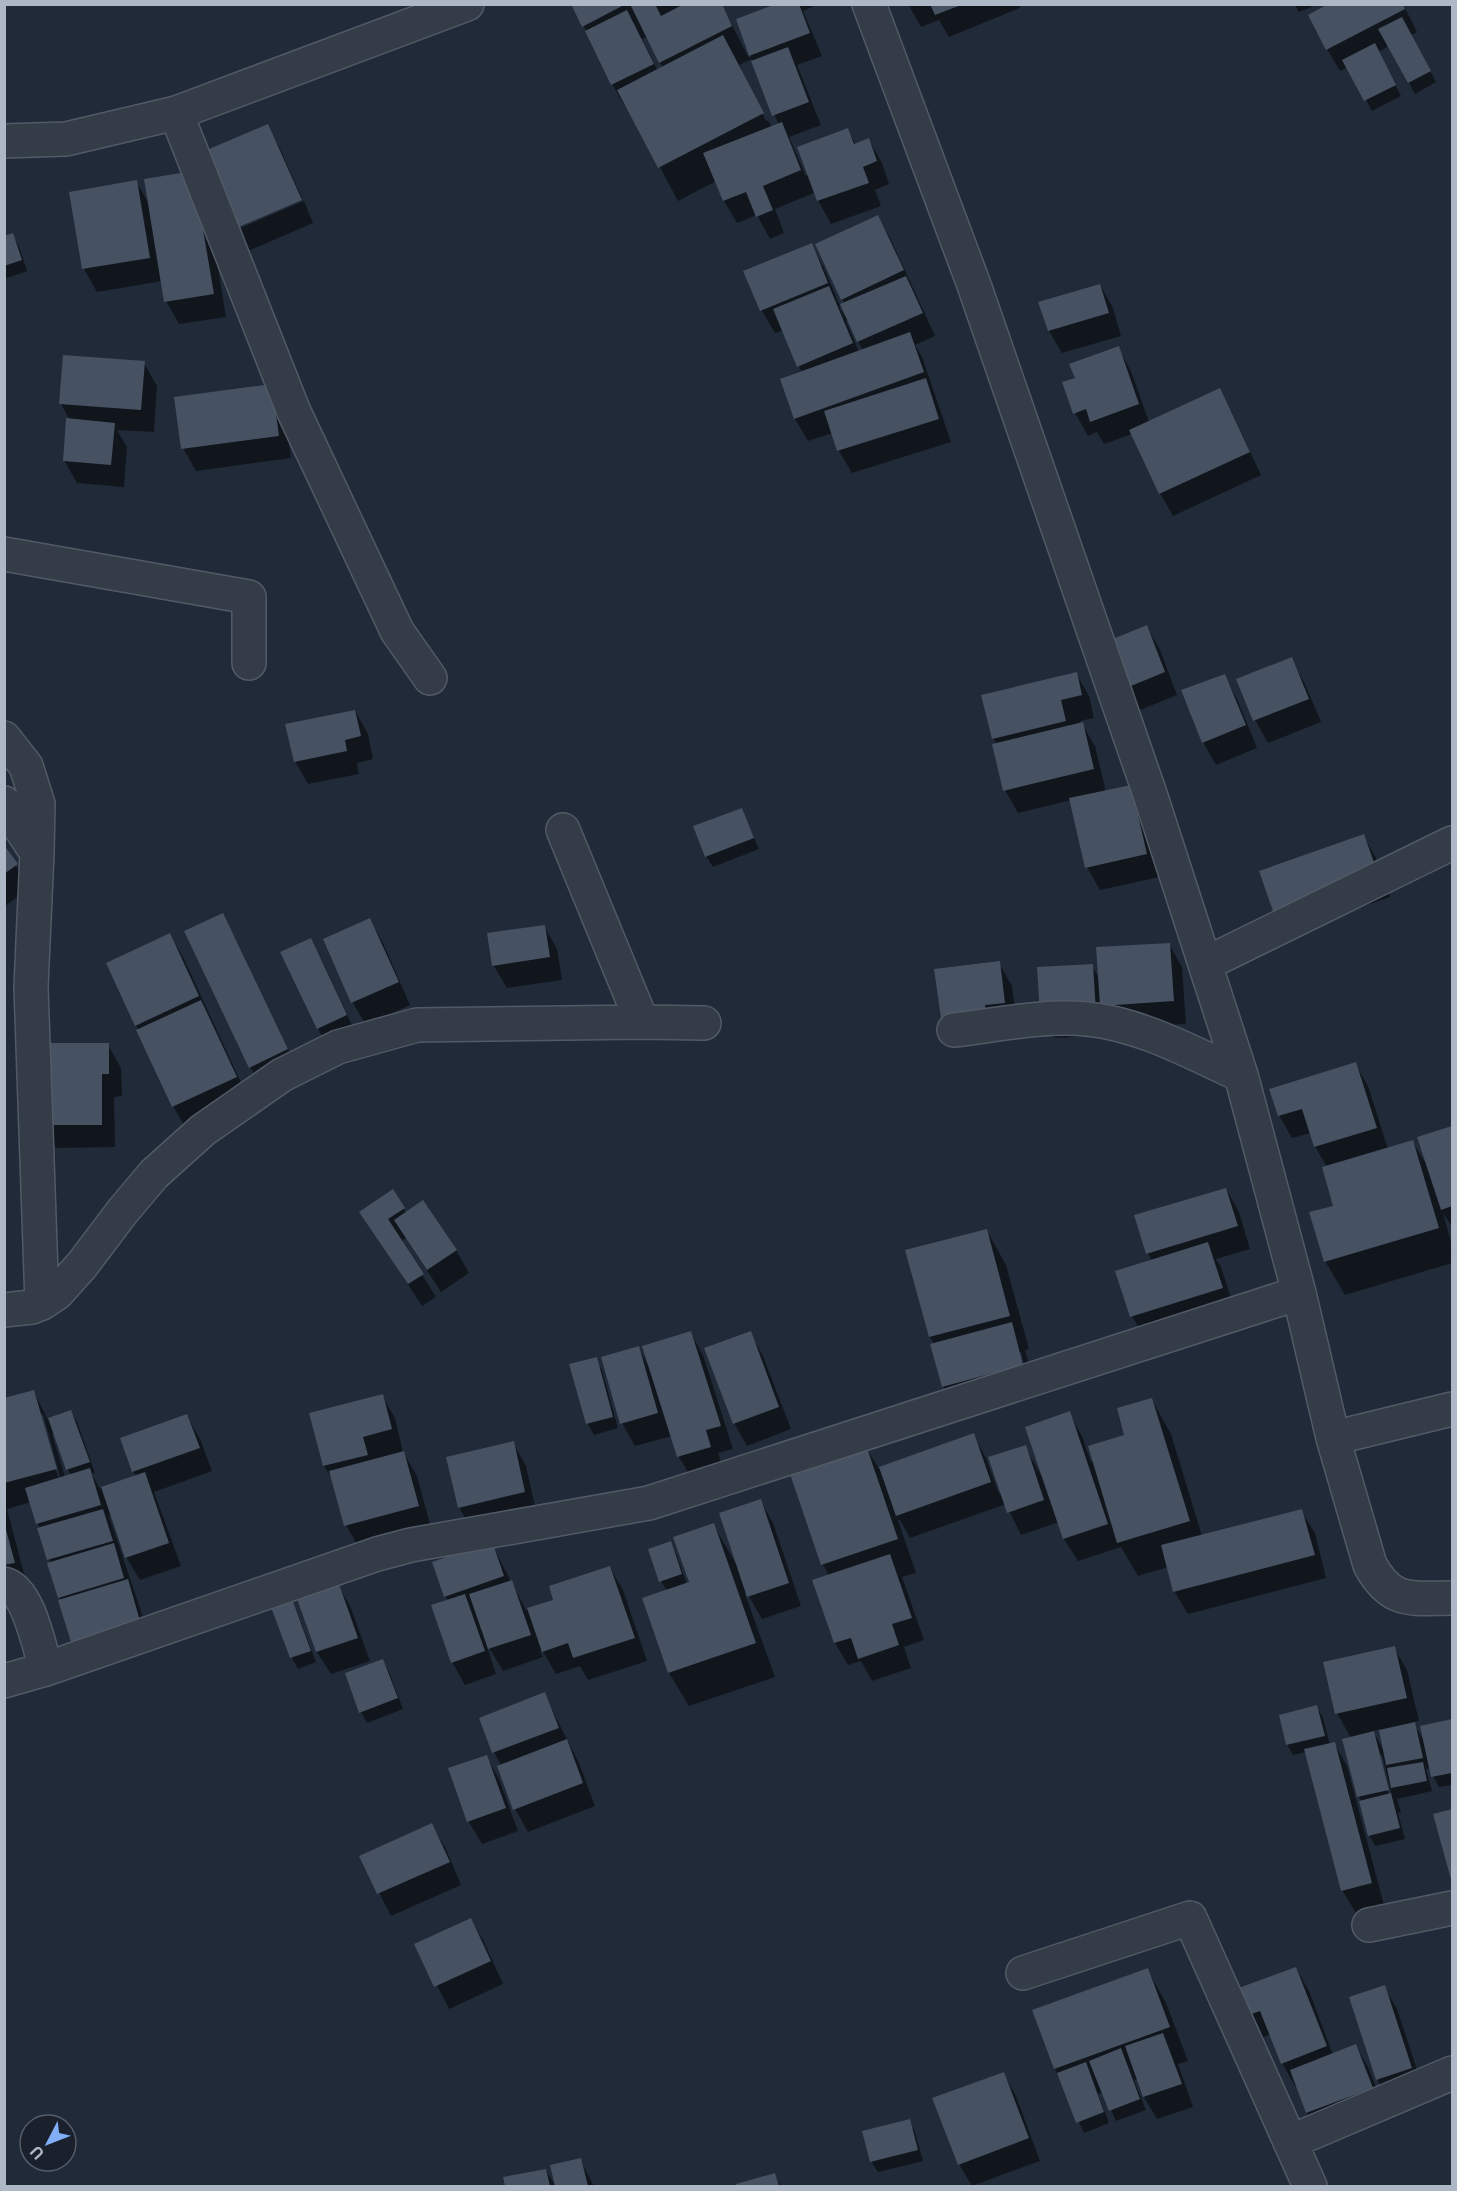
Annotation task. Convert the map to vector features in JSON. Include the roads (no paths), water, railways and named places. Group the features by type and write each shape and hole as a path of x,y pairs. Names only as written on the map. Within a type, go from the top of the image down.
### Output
{"street":[{"path":"4,141 66,139 176,113 467,4"},
{"path":"869,4 974,285 1150,794 1241,1075 1299,1293 1333,1438 1370,1565 1378,1580 1388,1591 1406,1598 1452,1598"},
{"path":"176,113 294,412 397,631 430,678"},
{"path":"4,554 249,597 249,663"},
{"path":"4,738 26,766 39,804 31,987 42,1303"},
{"path":"4,803 37,853"},
{"path":"563,830 642,1022"},
{"path":"1205,964 1452,843"},
{"path":"954,1030 1052,1019 1107,1022 1135,1029 1241,1075"},
{"path":"4,1311 32,1307 57,1293 154,1174 203,1130 282,1075 338,1047 417,1025 704,1023"},
{"path":"4,1681 46,1669 376,1554 411,1545 649,1503 1299,1293"},
{"path":"1333,1438 1452,1409"},
{"path":"4,1584 10,1585 21,1595 28,1610 46,1669"},
{"path":"1369,1925 1452,1908"},
{"path":"1023,1973 1190,1918 1310,2187"},
{"path":"1290,2142 1452,2073"}]}
